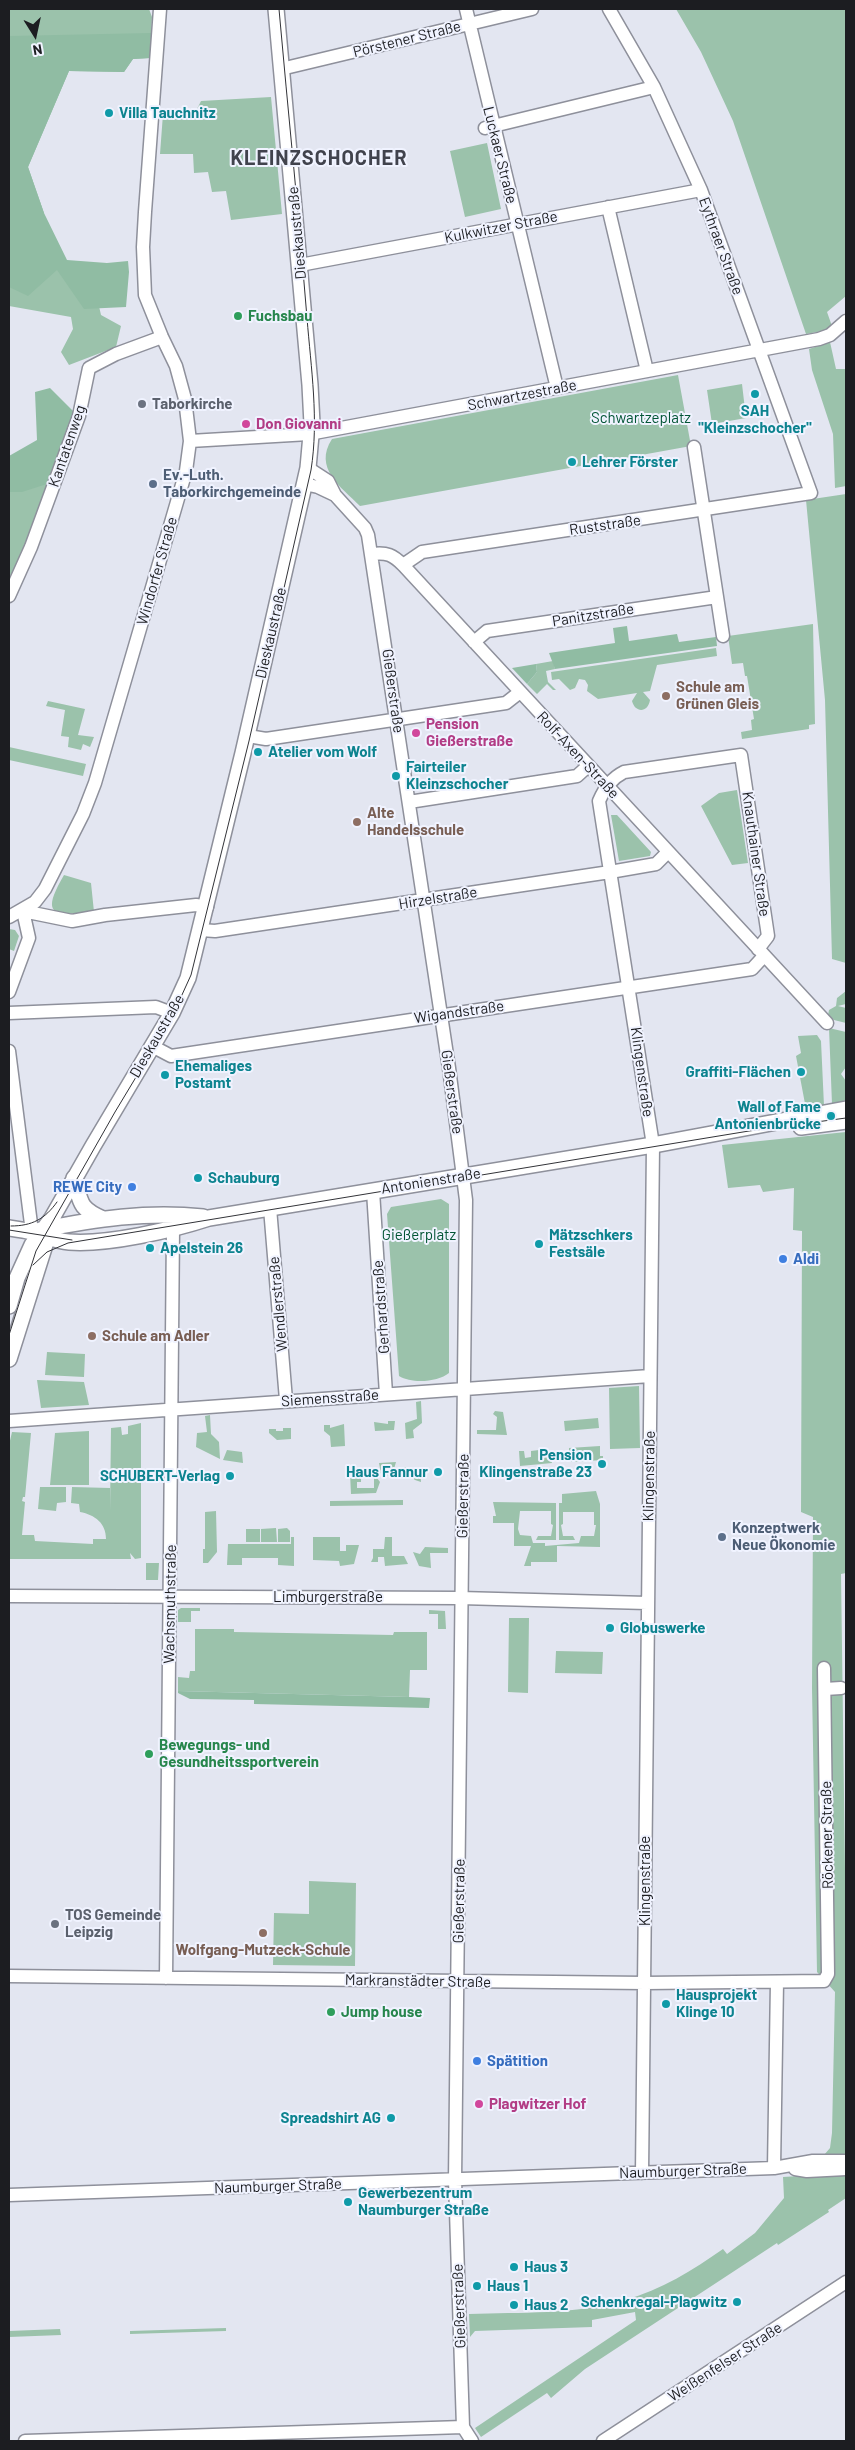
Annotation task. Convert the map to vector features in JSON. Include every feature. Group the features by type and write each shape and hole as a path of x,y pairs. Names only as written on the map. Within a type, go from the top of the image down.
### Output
{"main road":[{"name":"Dieskaustraße","path":"42,1232 172,1013 188,978 248,736 308,468 312,434 300,266 276,9"},
{"name":"Antonienstraße","path":"9,1228 42,1232 80,1242 173,1230 209,1218 842,1116"},
{"path":"74,1178 78,1197 82,1205 88,1212 103,1218"},
{"name":"Antonienstraße","path":"42,1232 103,1218 156,1214 209,1218"},
{"path":"9,1359 34,1282 42,1232"},
{"path":"9,1306 17,1278 42,1232"}],"street":[{"name":"Windorfer Straße","path":"9,917 35,902 45,890 91,796 186,471 190,442 185,399 179,374 145,295 143,247 160,9"},
{"name":"Luckaer Straße","path":"466,9 489,127 517,224 557,388"},
{"name":"Pörstener Straße","path":"281,69 532,9"},
{"name":"Eythraer Straße","path":"609,9 654,87 701,190 810,493"},
{"path":"489,127 654,87"},
{"name":"Kulkwitzer Straße","path":"300,266 701,190"},
{"path":"608,207 647,371"},
{"name":"Schwartzestraße","path":"190,442 312,434 820,339 830,335 846,321"},
{"name":"Kantatenweg","path":"9,596 31,547 79,416 89,368 116,354 162,337"},
{"path":"694,448 723,636"},
{"path":"308,468 328,481 335,495 365,528 372,554"},
{"path":"304,484 318,487 335,495"},
{"name":"Ruststraße","path":"403,565 422,552 810,493"},
{"name":"Rolf-Axen-Straße","path":"372,554 383,553 393,556 403,565 826,1022"},
{"name":"Gießerstraße","path":"372,554 464,1176 465,1390 460,1598 461,1703 455,2180 463,2427"},
{"name":"Panitzstraße","path":"474,642 487,631 717,597"},
{"path":"248,736 266,739 506,703 520,692"},
{"name":"Knauthainer Straße","path":"608,786 624,772 741,755 768,936 761,953"},
{"path":"409,802 577,776 588,766"},
{"name":"Klingenstraße","path":"608,786 599,802 653,1145 642,2173"},
{"name":"Hirzelstraße","path":"201,930 215,931 610,872 656,864 668,852"},
{"path":"9,992 29,938 23,910 72,921 105,915 196,905 207,907"},
{"name":"Wigandstraße","path":"152,1046 171,1056 441,1014 752,969 761,953"},
{"path":"9,1013 156,1007 172,1013"},
{"path":"9,1050 42,1232"},
{"name":"Gerhardstraße","path":"373,1191 386,1394"},
{"name":"Wendlerstraße","path":"270,1208 286,1400"},
{"name":"Wachsmuthstraße","path":"166,1978 173,1408 173,1230"},
{"name":"Siemensstraße","path":"9,1421 286,1400 465,1390 650,1376"},
{"name":"Limburgerstraße","path":"9,1596 460,1598 647,1603"},
{"name":"Röckener Straße","path":"824,1668 828,1972 826,1980"},
{"path":"825,1689 842,1688"},
{"name":"Markranstädter Straße","path":"9,1976 645,1983 820,1982 826,1980"},
{"path":"774,2168 777,1982"},
{"name":"Naumburger Straße","path":"9,2195 774,2168 813,2161 846,2160"},
{"name":"Naumburger Straße","path":"788,2167 807,2171 846,2170"},
{"name":"Weißenfelser Straße","path":"603,2441 846,2282"},
{"path":"25,2441 463,2427 472,2441"}],"green space":[{"path":"9,9 149,9 152,17 150,58 133,59 124,72 69,71 28,167 44,213 34,231 98,302 101,315 121,326 116,347 69,365 61,352 73,329 71,317 9,306"},
{"path":"676,9 846,9 846,296 827,312 833,329 806,334 733,121 701,52"},
{"path":"151,33 150,58 133,59 124,72 69,71 28,167 44,213 67,260 107,263 128,261 126,307 84,309 57,270 28,296 9,287 9,36"},
{"path":"271,97 282,214 231,220 226,191 212,192 208,172 194,173 193,154 160,154 163,114 195,113 201,101"},
{"path":"487,143 501,209 465,217 450,151"},
{"path":"830,342 836,369 846,369 846,486 835,488 833,434 812,370 809,349"},
{"name":"Schwartzeplatz","path":"678,375 691,446 360,506 338,484 328,468 326,459 327,449 332,439"},
{"path":"742,384 746,418 712,424 707,390"},
{"path":"50,388 75,413 50,483 22,492 9,492 9,456 37,440 35,392"},
{"path":"64,453 27,546 9,578 9,461"},
{"path":"846,494 846,963 832,959 825,700 806,500"},
{"path":"813,624 815,724 809,725 809,729 742,739 741,732 752,730 751,720 754,719 743,663 732,664 728,636"},
{"path":"627,626 629,641 677,634 679,642 716,637 717,646 555,669 549,653 615,643 613,628"},
{"path":"716,648 717,656 657,665 650,691 643,692 650,700 649,704 641,710 636,708 632,701 637,693 598,699 587,691 588,685 585,680 579,679 575,688 570,690 559,679 552,680 551,672"},
{"path":"553,661 555,669 546,671 548,682 556,690 553,690 547,684 537,694 527,684 537,672 536,664"},
{"path":"536,664 537,672 527,684 512,668"},
{"path":"48,701 85,709 78,735 94,737 90,747 83,744 81,750 68,747 69,737 61,736 65,710 46,706"},
{"path":"9,747 86,764 83,776 9,760"},
{"path":"737,790 748,863 732,865 701,806 719,793"},
{"path":"611,815 617,815 651,852 650,856 619,861"},
{"path":"64,875 91,883 94,912 69,914 55,911 52,906 53,899"},
{"path":"9,929 15,930 19,936 14,951 9,949"},
{"path":"846,991 846,1004 838,1006 846,1008 846,1023 834,1020 828,1015 829,1010 836,1006 837,998"},
{"path":"829,1028 846,1032 846,1067 841,1074 846,1081 846,1100 832,1104"},
{"path":"817,1035 821,1041 824,1106 806,1109 796,1056 801,1053 798,1036"},
{"path":"846,1132 846,1573 841,1574 846,1942 846,2155 824,2155 830,2148 832,2133 835,1992 817,1972 812,1688 813,1517 801,1512 802,1231 793,1230 794,1188 763,1192 760,1185 728,1188 722,1145"},
{"name":"Gießerplatz","path":"441,1199 449,1204 449,1373 425,1381 404,1379 399,1376 387,1214 391,1207"},
{"path":"47,1352 85,1354 84,1377 45,1375"},
{"path":"37,1380 84,1382 89,1405 41,1408"},
{"path":"639,1386 640,1448 610,1449 609,1388"},
{"path":"421,1401 422,1423 413,1430 414,1438 406,1439 405,1423 417,1419 416,1402"},
{"path":"495,1411 503,1412 507,1435 477,1434 477,1430 496,1430 497,1417 493,1414"},
{"path":"210,1415 211,1434 219,1442 220,1459 196,1447 197,1433 207,1432 205,1416"},
{"path":"598,1418 599,1428 565,1431 564,1421"},
{"path":"388,1421 395,1421 394,1430 375,1431 374,1422 388,1424"},
{"path":"141,1423 141,1558 135,1559 130,1553 131,1559 9,1559 9,1445 12,1432 31,1433 25,1497 23,1497 22,1501 25,1502 22,1535 34,1535 35,1541 93,1544 93,1539 106,1539 104,1528 95,1518 80,1512 79,1504 71,1503 72,1487 110,1488 110,1511 111,1428 121,1427 122,1435 128,1434 128,1426"},
{"path":"344,1424 345,1446 331,1447 330,1436 324,1431 324,1425 330,1425 330,1428"},
{"path":"283,1428 291,1428 291,1439 277,1440 269,1433 269,1429 283,1431"},
{"path":"89,1431 89,1485 50,1485 55,1433"},
{"path":"600,1446 600,1456 603,1456 603,1460 571,1462 572,1454 569,1454 569,1448"},
{"path":"547,1449 552,1463 520,1466 519,1451 524,1451 525,1458 531,1457 531,1451"},
{"path":"227,1450 242,1452 243,1463 223,1460"},
{"path":"396,1462 392,1476 381,1474 379,1463"},
{"path":"405,1467 420,1469 421,1482 415,1480 402,1470"},
{"path":"361,1469 361,1482 357,1482 357,1488 374,1488 374,1478 377,1478 380,1482 376,1493 351,1494 350,1473"},
{"path":"40,1487 66,1487 66,1502 57,1503 56,1511 38,1509"},
{"path":"596,1491 600,1504 600,1547 557,1546 557,1562 531,1562 531,1566 524,1566 531,1546 514,1546 514,1523 493,1523 493,1516 496,1516 493,1502 556,1503 556,1540 536,1540 538,1536 551,1536 553,1525 551,1524 551,1511 520,1511 518,1529 520,1535 531,1536 533,1543 545,1543 545,1546 579,1543 581,1536 594,1536 596,1525 594,1525 594,1512 563,1512 563,1524 561,1525 563,1536 573,1536 575,1540 559,1540 559,1503 562,1503 562,1494"},
{"path":"403,1500 403,1505 330,1506 330,1501"},
{"path":"216,1511 217,1552 208,1563 203,1563 205,1512"},
{"path":"276,1528 277,1542 261,1542 261,1529"},
{"path":"287,1528 290,1531 290,1542 278,1542 278,1529"},
{"path":"246,1529 260,1529 260,1542 246,1542"},
{"path":"291,1537 294,1537 294,1566 278,1565 278,1558 242,1558 242,1565 227,1565 228,1544 291,1544"},
{"path":"313,1537 340,1537 340,1551 346,1551 346,1545 359,1545 354,1564 340,1566 339,1561 313,1560"},
{"path":"385,1537 392,1537 392,1556 404,1556 408,1564 385,1566 384,1557 378,1557 378,1562 371,1562 373,1549 384,1549"},
{"path":"425,1547 448,1548 448,1553 430,1553 431,1568 419,1566 413,1552 420,1554"},
{"path":"146,1563 159,1563 158,1580 146,1580"},
{"path":"181,1608 200,1608 200,1611 191,1611 191,1622 178,1622 178,1610"},
{"path":"429,1610 445,1611 446,1629 438,1629 438,1614 429,1614"},
{"path":"509,1618 529,1618 528,1693 508,1692"},
{"path":"195,1629 234,1629 234,1632 393,1635 394,1632 427,1632 427,1670 410,1670 409,1697 178,1691 178,1677 189,1678 190,1671 195,1671"},
{"path":"556,1651 603,1652 602,1674 555,1673"},
{"path":"178,1691 430,1698 429,1708 254,1704 254,1700 190,1699 178,1693"},
{"path":"309,1881 356,1883 355,1966 273,1965 274,1913 309,1914"},
{"path":"846,2173 846,2198 828,2210 829,2212 778,2245 777,2243 585,2369 551,2398 547,2393 481,2437 475,2428 636,2320 635,2312 592,2320 592,2327 475,2331 470,2337 469,2314 528,2313 587,2308 638,2296 676,2279 723,2249 727,2254 755,2233 784,2198 783,2177"},
{"path":"226,2328 226,2331 130,2334 130,2331"},
{"path":"60,2329 61,2335 9,2337 9,2331"}],"tram line":[{"path":"9,1335 36,1251 115,1112 171,1019 191,975 249,741 311,470 314,394 279,9"},
{"path":"33,1265 47,1252 68,1243 749,1131 846,1118"},
{"path":"11,1226 32,1223 48,1213 57,1202"},
{"path":"9,1230 72,1240"}],"place":[{"name":"Villa Tauchnitz","path":"109,113"},
{"name":"Fuchsbau","path":"238,316"},
{"name":"SAH \"Kleinzschocher\"","path":"755,394"},
{"name":"Taborkirche","path":"142,404"},
{"name":"Don Giovanni","path":"246,424"},
{"name":"Lehrer Förster","path":"572,462"},
{"name":"Ev.-Luth. Taborkirchgemeinde","path":"153,484"},
{"name":"Schule am Grünen Gleis","path":"666,696"},
{"name":"Pension Gießerstraße","path":"416,733"},
{"name":"Atelier vom Wolf","path":"258,752"},
{"name":"Fairteiler Kleinzschocher","path":"396,776"},
{"name":"Alte Handelsschule","path":"357,822"},
{"name":"Graffiti-Flächen","path":"801,1072"},
{"name":"Ehemaliges Postamt","path":"165,1075"},
{"name":"Wall of Fame Antonienbrücke","path":"831,1116"},
{"name":"Schauburg","path":"198,1178"},
{"name":"REWE City","path":"132,1187"},
{"name":"Mätzschkers Festsäle","path":"539,1244"},
{"name":"Apelstein 26","path":"150,1248"},
{"name":"Aldi","path":"783,1259"},
{"name":"Schule am Adler","path":"92,1336"},
{"name":"Pension Klingenstraße 23","path":"602,1464"},
{"name":"Haus Fannur","path":"438,1472"},
{"name":"SCHUBERT-Verlag","path":"230,1476"},
{"name":"Konzeptwerk Neue Ökonomie","path":"722,1537"},
{"name":"Globuswerke","path":"610,1628"},
{"name":"Bewegungs- und Gesundheitssportverein","path":"149,1754"},
{"name":"TOS Gemeinde Leipzig","path":"55,1924"},
{"name":"Wolfgang-Mutzeck-Schule","path":"263,1933"},
{"name":"Hausprojekt Klinge 10","path":"666,2004"},
{"name":"Jump house","path":"331,2012"},
{"name":"Spätition","path":"477,2061"},
{"name":"Plagwitzer Hof","path":"479,2104"},
{"name":"Spreadshirt AG","path":"391,2118"},
{"name":"Gewerbezentrum Naumburger Straße","path":"348,2202"},
{"name":"Haus 3","path":"514,2267"},
{"name":"Haus 1","path":"477,2286"},
{"name":"Schenkregal-Plagwitz","path":"737,2302"},
{"name":"Haus 2","path":"514,2305"}],"district":[{"name":"KLEINZSCHOCHER","path":"319,158"}]}
